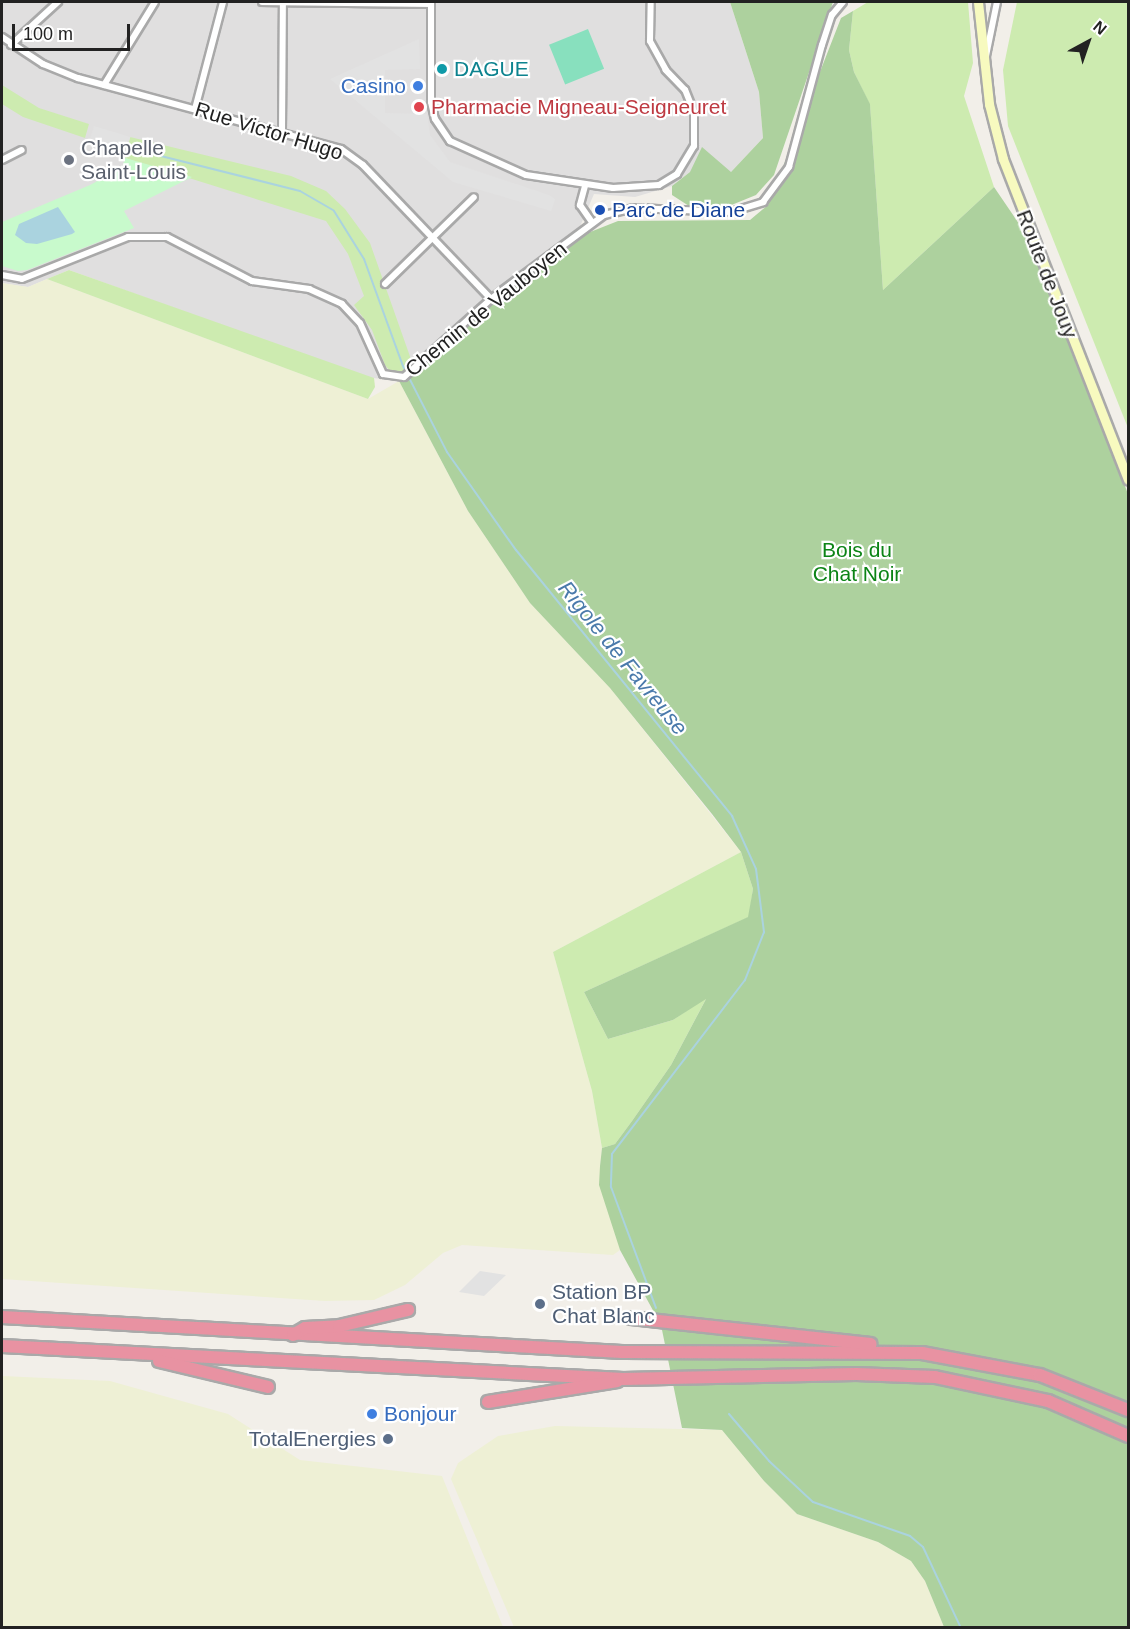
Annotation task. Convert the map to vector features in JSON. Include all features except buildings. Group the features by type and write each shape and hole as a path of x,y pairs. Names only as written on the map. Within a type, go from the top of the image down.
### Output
{"highway":[{"path":"293,1335 305,1328 339,1326 408,1310"},
{"path":"2,1317 632,1353 898,1352 977,1360 1040,1375 1128,1410"},
{"path":"631,1318 879,1345 898,1352"},
{"path":"2,1346 622,1379 856,1374 936,1377 985,1384 1048,1401 1128,1436"},
{"path":"147,1355 163,1363 268,1387"},
{"path":"488,1401 602,1387 622,1379"}],"main road":[{"name":"Route de Jouy","path":"978,2 989,104 1003,159 1128,480"}],"street":[{"path":"11,45 58,2"},
{"path":"104,85 156,2"},
{"path":"195,109 223,2"},
{"path":"262,2 430,3 431,102 435,120 450,141 458,148 526,175 585,186 659,185 677,174 692,153 694,112 685,90 653,49 651,2"},
{"path":"282,132 283,2"},
{"name":"Chemin de Vauboyen","path":"2,275 22,279 128,237 167,237 252,281 309,289 342,304 360,323 379,369 386,376 404,376 491,299 574,238 592,222 622,209 708,214 731,212 763,202 789,167 822,45 832,15 843,2"},
{"name":"Route de Jouy","path":"985,62 997,2"},
{"name":"Rue Victor Hugo","path":"2,37 11,45 60,71 104,85 282,132 350,154 491,299"},
{"path":"2,160 22,150"},
{"path":"585,186 580,205 592,222"},
{"path":"386,284 474,197"}],"shaded area":[{"path":"2,2 730,2 759,92 763,138 731,172 690,172 672,186 635,197 594,194 575,238 407,382 365,377 69,270 28,287 2,283"},
{"path":"419,39 420,69 385,70 385,113 427,114 430,135 450,162 549,195 555,199 551,211 453,182 330,79"},
{"path":"94,126 130,137 124,157 88,146"},
{"path":"480,1271 506,1275 484,1296 459,1292"}],"green space":[{"path":"730,2 833,2 774,175 756,195 729,206 689,206 672,195 672,186 690,172 702,147 731,172 763,138 759,92"},
{"path":"868,2 968,2 973,63 964,96 994,187 883,290 870,105 854,72 849,50 853,11"},
{"path":"1017,2 1128,2 1128,428 1008,126 1003,70"},
{"name":"Bois du Chat Noir","path":"853,11 849,50 854,72 870,104 883,290 994,187 1032,243 1128,494 1128,1627 944,1627 925,1581 911,1561 878,1542 797,1514 764,1481 722,1430 682,1428 661,1325 620,1250 599,1185 600,1166 602,1148 615,1144 632,1121 671,1065 706,999 673,1020 608,1039 584,992 748,917 753,889 741,852 712,814 610,688 530,603 468,511 399,381 478,310 575,238 618,221 750,220 768,205 841,18"},
{"path":"588,29 604,69 565,85 549,45"},
{"path":"2,85 39,108 89,124 85,138 23,117 2,104"},
{"path":"130,137 291,176 326,191 345,209 370,243 413,365 410,370 393,375 385,365 372,330 354,305 364,296 348,254 326,221 125,158"},
{"path":"125,158 192,177 124,211 134,228 27,270 18,271 2,266 2,222 90,185 122,168"},
{"path":"69,270 374,378 375,387 368,399 47,279"},
{"path":"47,279 368,399 399,381 468,511 530,603 610,688 741,852 553,952 592,1091 602,1148 600,1166 620,1250 613,1255 462,1245 443,1253 405,1285 374,1300 325,1301 2,1279 2,283 28,287"},
{"path":"741,852 753,889 749,917 584,992 608,1039 673,1020 707,997 671,1065 615,1144 602,1148 592,1091 553,952"},
{"path":"2,1376 110,1381 228,1414 300,1460 442,1476 503,1627 2,1627"},
{"path":"555,1426 722,1430 764,1481 797,1514 878,1542 911,1561 925,1581 944,1627 514,1627 451,1479 458,1463 498,1436"}],"water":[{"path":"58,207 75,232 72,234 37,244 26,243 15,235 19,224"}],"waterway":[{"name":"Rigole de Favreuse","path":"137,150 300,191 334,211 364,259 403,366 447,452 516,550 732,816 756,869 764,932 745,980 612,1154 611,1187 656,1308"},
{"name":"Rigole de Favreuse","path":"729,1414 769,1461 813,1502 910,1536 923,1547 961,1628"}],"place":[{"name":"DAGUE","path":"442,69"},
{"name":"Casino","path":"418,86"},
{"name":"Pharmacie Migneau-Seigneuret","path":"419,107"},
{"name":"Chapelle Saint-Louis","path":"69,160"},
{"name":"Parc de Diane","path":"600,210"},
{"name":"Station BP Chat Blanc","path":"540,1304"},
{"name":"Bonjour","path":"372,1414"},
{"name":"TotalEnergies","path":"388,1439"}]}
